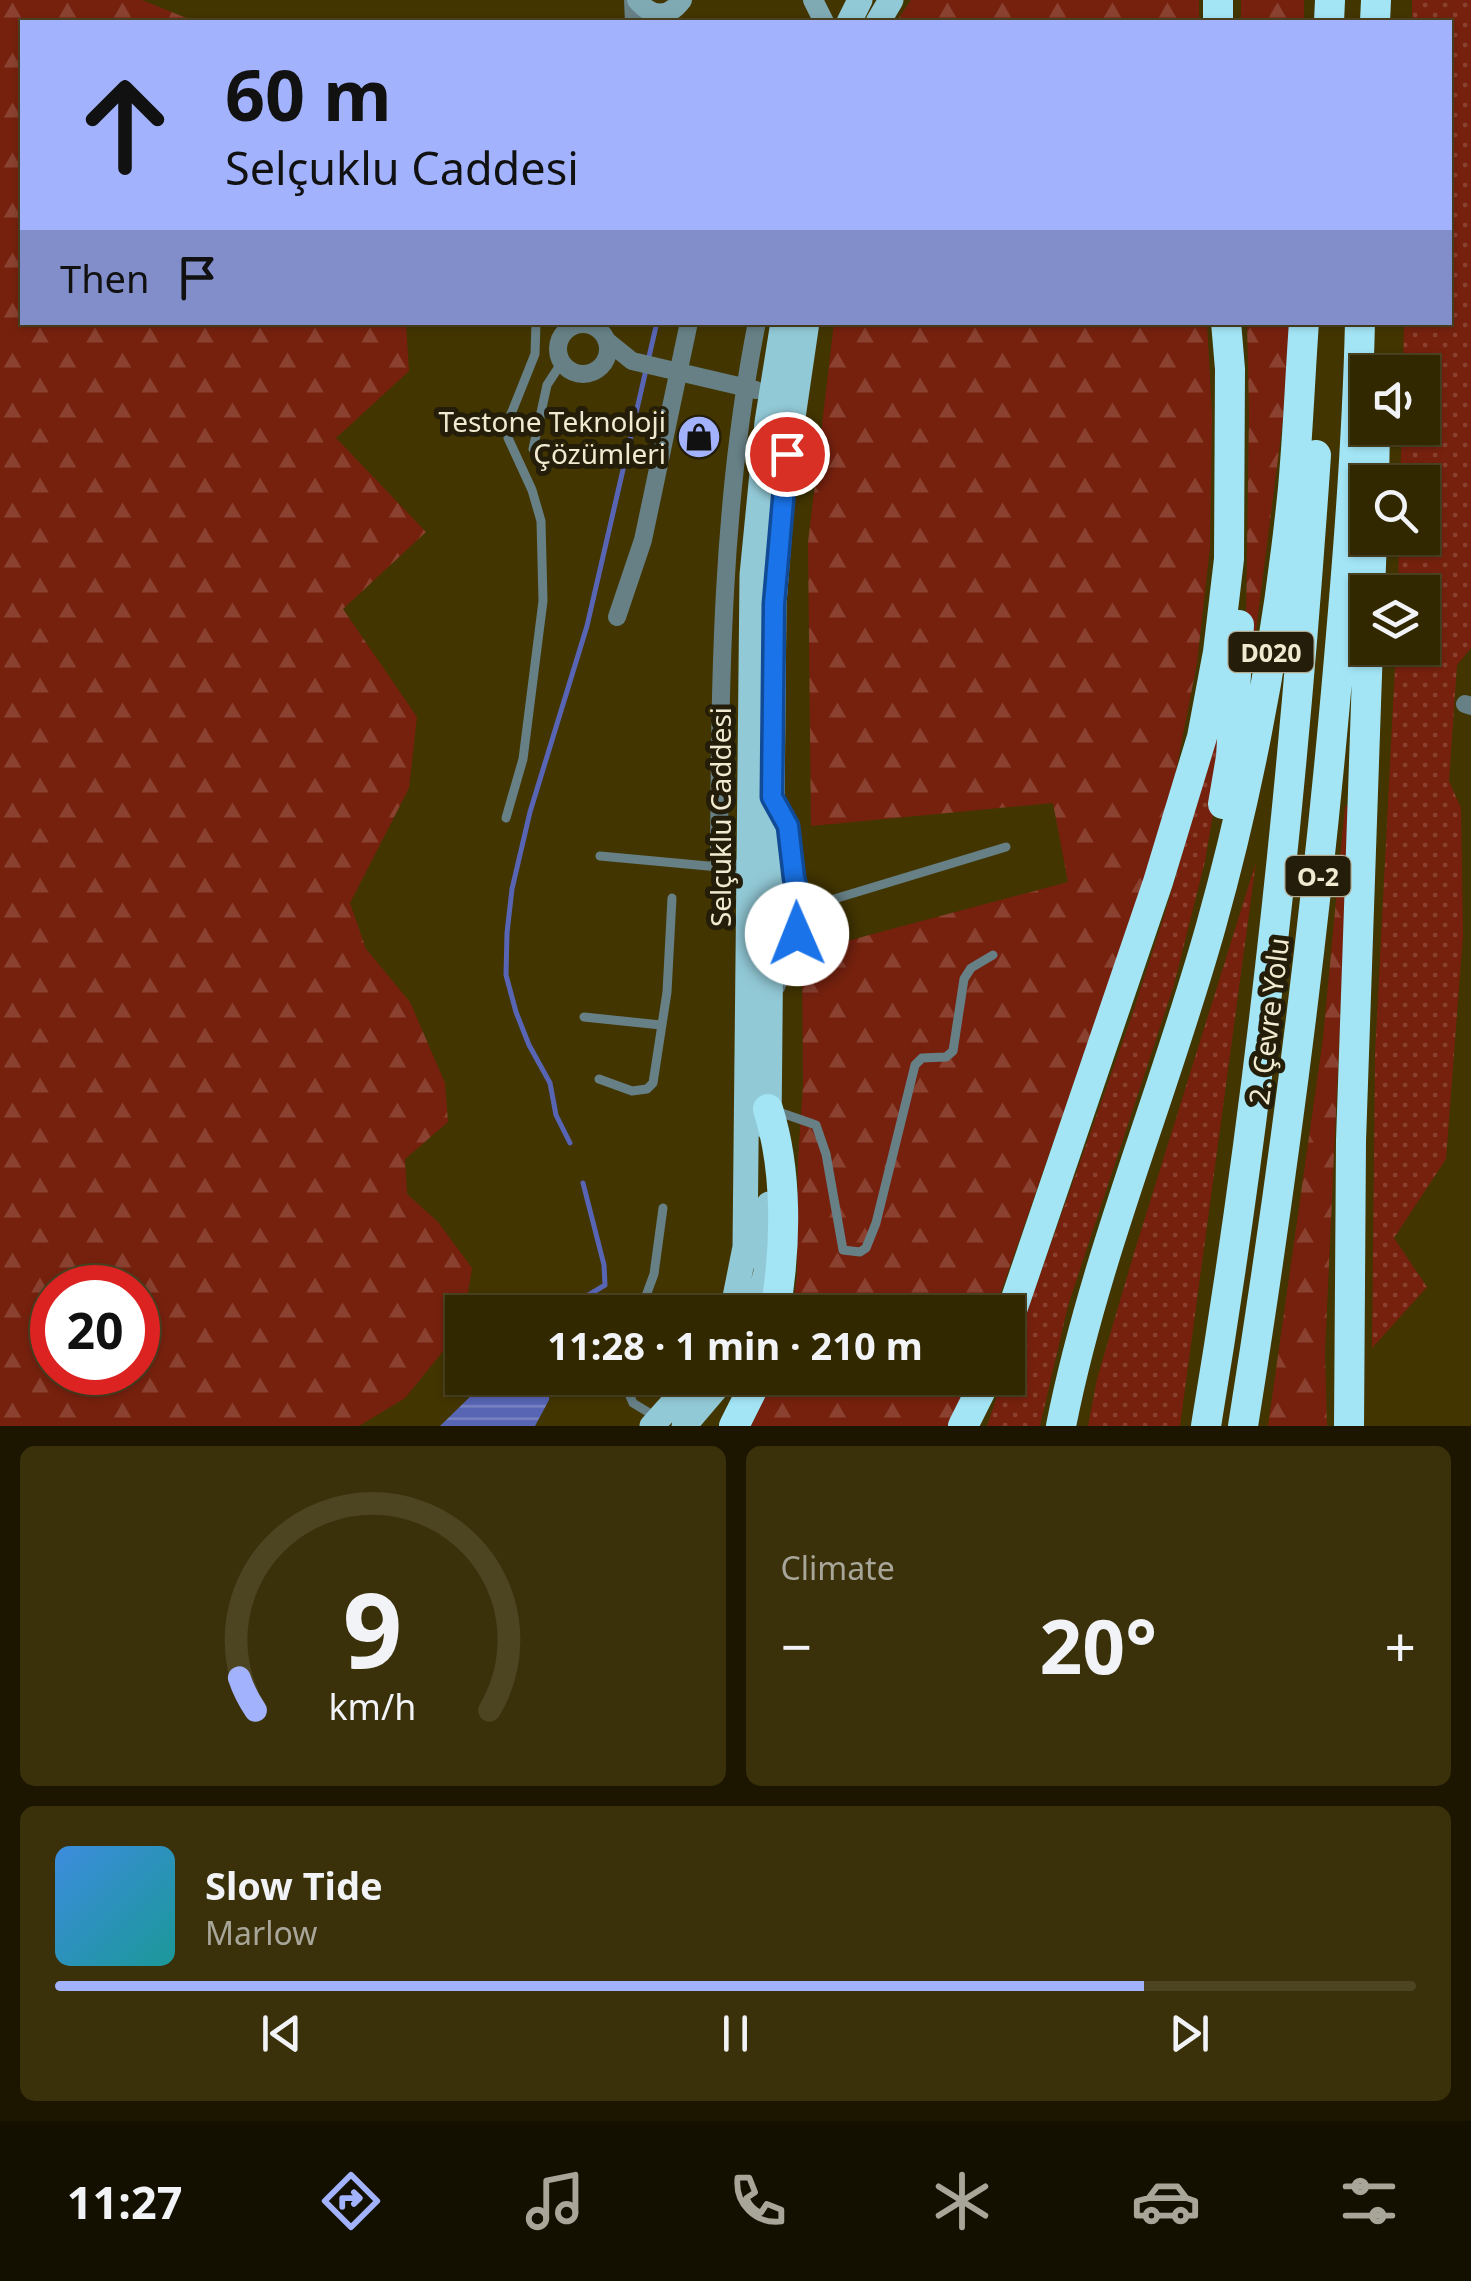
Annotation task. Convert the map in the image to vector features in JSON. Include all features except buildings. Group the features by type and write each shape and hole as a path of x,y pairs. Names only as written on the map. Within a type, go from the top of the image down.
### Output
{"highway":[{"path":"1017,1295 1158,882 1202,737 1228,573 1231,510 1226,325"},
{"name":"D020","path":"1062,1426 1083,1333 1115,1222 1197,974 1262,710 1291,506 1304,325"},
{"name":"2. Çevre Yolu","path":"1206,1426 1275,939 1306,606 1322,325"},
{"name":"2. Çevre Yolu","path":"1243,1426 1311,952 1341,628 1360,325"},
{"path":"1377,355 1378,325"},
{"path":"1197,974 1204,901 1231,756 1237,682 1242,432 1230,369"},
{"path":"1349,1426 1351,1141 1367,665"},
{"path":"768,1109 779,1144 781,1179 777,1295"},
{"path":"734,1426 750,1395"},
{"path":"963,1426 979,1395"},
{"path":"972,1426 982,1395"}],"main road":[{"name":"Selçuklu Caddesi","path":"735,1295 745,1247 752,575 759,391 782,325"},
{"name":"Selçuklu Caddesi","path":"760,1295 766,1272 770,1162 776,553 807,325"},
{"path":"655,1422 680,1395"},
{"path":"684,1426 711,1395"}],"street":[{"path":"635,0 647,10 670,12"},
{"path":"578,325 565,332 558,346 562,362 582,374 597,369 607,356 606,340"},
{"path":"592,325 632,361 759,391"},
{"path":"617,617 642,540 671,370 688,325"},
{"path":"750,870 719,868 722,618 759,391 757,325"}],"lane":[{"path":"506,818 523,759 543,600 541,522 532,490 508,438 510,420 535,354 536,325"},
{"path":"533,449 547,385 562,362"},
{"path":"772,797 788,826 798,894 811,906 1006,847"},
{"path":"600,856 719,868"},
{"path":"599,1079 632,1090 647,1089 653,1082 667,992 672,898"},
{"path":"770,1010 790,967 805,900"},
{"path":"768,1109 816,1125 826,1154 843,1250 860,1252 866,1248 876,1223 915,1064 922,1058 946,1057 952,1051 964,979 971,968 993,955"},
{"path":"584,1016 661,1026"},
{"path":"646,1295 654,1274 663,1208"},
{"path":"630,1395 655,1422"}],"green space":[{"path":"0,0 142,0 191,20 20,20 20,325 406,325 409,371 336,438 426,532 343,609 417,717 409,788 350,903 366,949 410,1002 445,1083 448,1122 405,1159 407,1194 438,1222 472,1268 468,1295 445,1295 445,1349 405,1398 359,1426 0,1426"},
{"path":"911,0 1199,0 1199,20 897,20"},
{"path":"1241,0 1304,0 1304,20 1241,20"},
{"path":"1412,0 1471,0 1471,648 1457,665 1449,781 1461,808 1463,935 1446,1159 1394,1238 1427,1287 1372,1348 1375,1055 1395,665 1440,665 1440,575 1398,575 1399,555 1440,555 1440,465 1401,465 1401,445 1440,445 1440,355 1403,355 1404,325 1452,325 1452,20 1412,20"},
{"path":"834,325 1207,325 1212,415 1210,547 1197,663 1167,817 1000,1295 794,1295 803,1084 802,953 1068,882 1053,803 811,826 808,543"},
{"path":"1247,325 1290,325 1283,419 1249,686 1245,686"},
{"path":"1219,707 1217,791 1205,861 1174,985 1068,1306 1040,1426 987,1426 997,1395 1025,1395 1025,1317 1131,1018 1207,768"},
{"path":"1350,805 1325,1352 1327,1426 1268,1426 1323,1038 1345,806"},
{"path":"1256,862 1180,1426 1088,1426 1097,1379 1134,1253"},
{"path":"765,1395 962,1395 950,1426 751,1426"}],"water":[{"path":"472,1395 549,1395 535,1426 440,1426"}],"waterway":[{"path":"570,1143 556,1115 550,1083 516,1012 506,975 507,933 512,889 530,812 587,626 656,325"},
{"path":"583,1183 604,1265 605,1285 589,1295"}],"place":[{"name":"Testone Teknoloji Çözümleri","path":"699,437"}],"route":[{"path":"787,454 776,553 772,797 788,826 794,878 798,894 805,900 797,934"}]}
